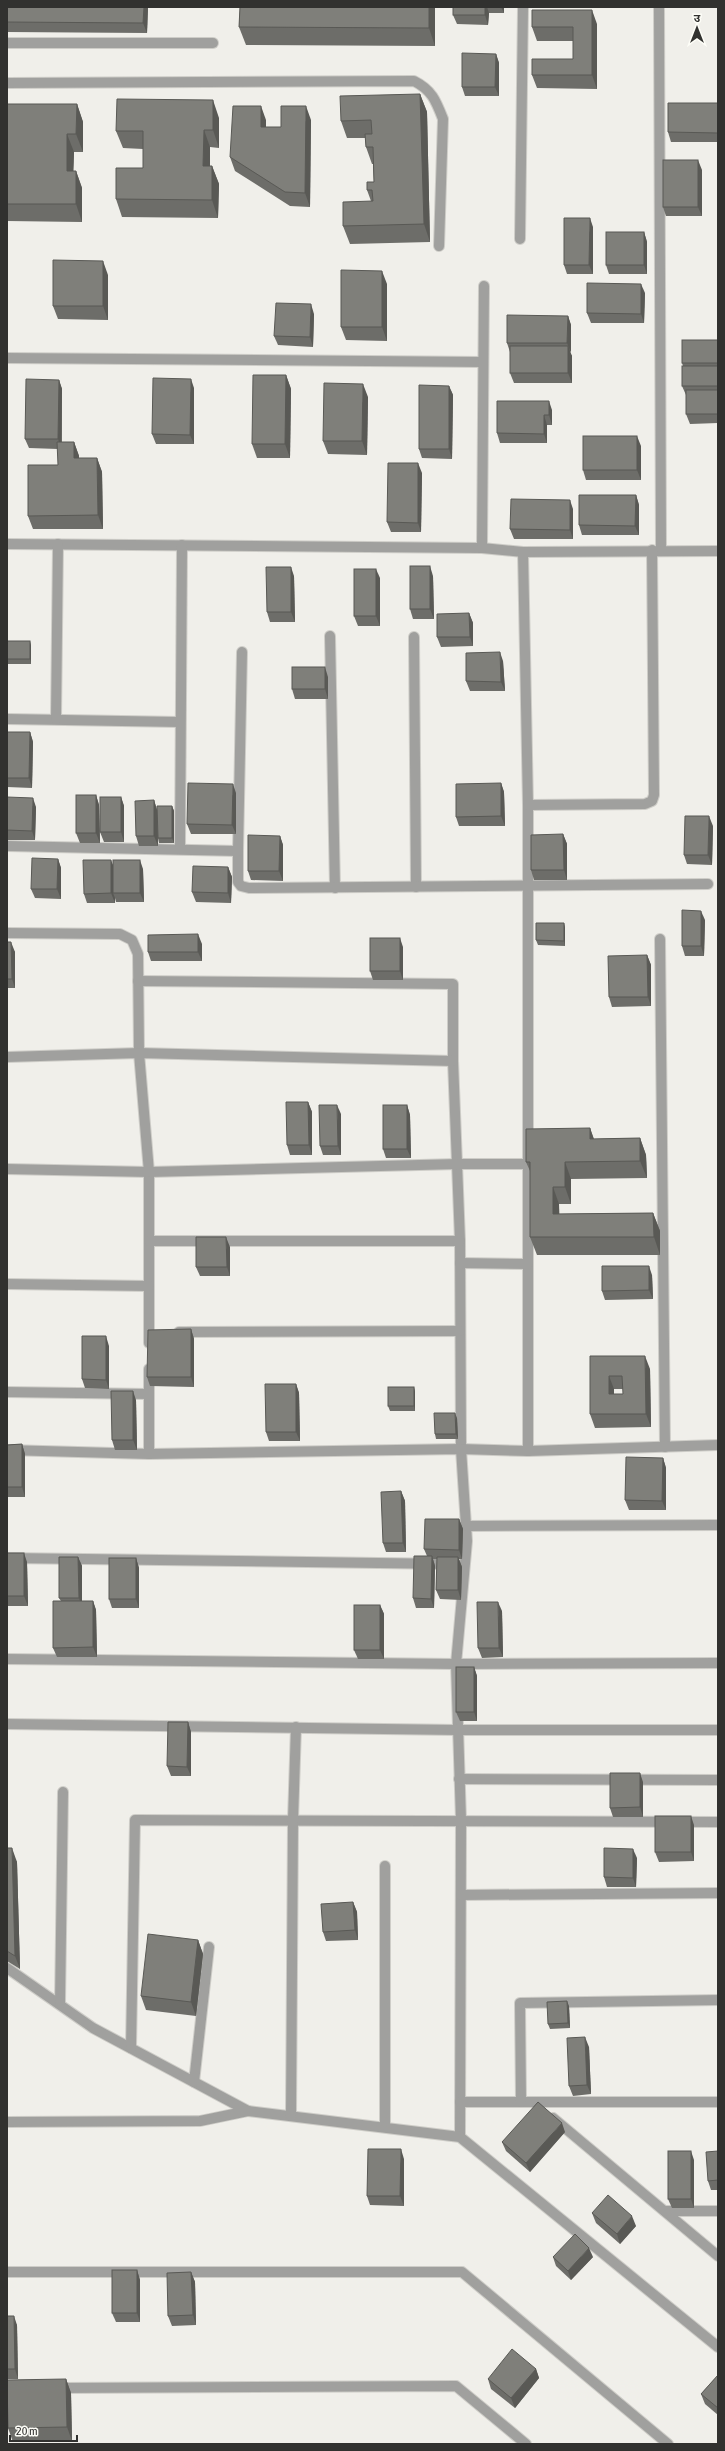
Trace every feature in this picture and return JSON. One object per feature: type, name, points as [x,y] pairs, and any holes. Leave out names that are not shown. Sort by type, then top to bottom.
[{"type":"street","points":[[520,239],[523,7]]},
{"type":"street","points":[[528,805],[645,804],[652,801],[654,795],[659,7]]},
{"type":"street","points":[[7,43],[212,43]]},
{"type":"street","points":[[7,83],[414,81],[427,88],[436,99],[442,119],[439,246]]},
{"type":"street","points":[[482,548],[482,362],[484,286]]},
{"type":"street","points":[[7,358],[482,362]]},
{"type":"street","points":[[7,544],[482,548],[523,552],[656,550],[718,551]]},
{"type":"street","points":[[56,719],[58,544]]},
{"type":"street","points":[[180,849],[179,722],[182,545]]},
{"type":"street","points":[[523,552],[528,805],[526,885],[528,1451]]},
{"type":"street","points":[[330,636],[335,888]]},
{"type":"street","points":[[414,638],[416,887]]},
{"type":"street","points":[[242,652],[238,851],[238,882],[241,886],[249,888],[335,888],[708,884]]},
{"type":"street","points":[[7,719],[179,722]]},
{"type":"street","points":[[7,846],[238,851]]},
{"type":"street","points":[[7,933],[120,934],[132,940],[138,954],[140,1053],[149,1172],[149,1286],[157,1332],[149,1394],[149,1454]]},
{"type":"street","points":[[660,938],[665,1447]]},
{"type":"street","points":[[138,981],[453,984],[453,1061],[460,1241],[461,1449],[467,1526],[466,1564],[456,1664],[461,1820],[460,2136]]},
{"type":"street","points":[[7,1057],[140,1053],[453,1061]]},
{"type":"street","points":[[7,1169],[149,1172],[458,1164],[528,1164]]},
{"type":"street","points":[[149,1242],[460,1241]]},
{"type":"street","points":[[460,1263],[528,1264]]},
{"type":"street","points":[[7,1284],[149,1286]]},
{"type":"street","points":[[157,1332],[460,1331]]},
{"type":"street","points":[[7,1392],[149,1394]]},
{"type":"street","points":[[7,1450],[149,1454],[461,1449],[528,1451],[718,1446]]},
{"type":"street","points":[[467,1526],[718,1525]]},
{"type":"street","points":[[7,1558],[466,1564]]},
{"type":"street","points":[[7,1659],[456,1664],[718,1663]]},
{"type":"street","points":[[7,1724],[458,1730],[718,1730]]},
{"type":"street","points":[[291,2116],[293,1820],[296,1727]]},
{"type":"street","points":[[459,1779],[718,1780]]},
{"type":"street","points":[[60,2004],[63,1792]]},
{"type":"street","points":[[131,2048],[135,1820],[718,1822]]},
{"type":"street","points":[[385,1866],[385,2127]]},
{"type":"street","points":[[461,1895],[718,1893]]},
{"type":"street","points":[[194,2082],[209,1947]]},
{"type":"street","points":[[7,1968],[94,2028],[248,2111]]},
{"type":"street","points":[[521,2102],[520,2003],[718,2000]]},
{"type":"street","points":[[460,2102],[718,2102]]},
{"type":"street","points":[[535,2102],[718,2256]]},
{"type":"street","points":[[7,2122],[200,2121],[248,2111],[460,2136],[718,2347]]},
{"type":"street","points":[[665,2211],[718,2211]]},
{"type":"street","points":[[7,2272],[462,2272],[668,2444]]},
{"type":"street","points":[[46,2388],[456,2386],[526,2444]]},
{"type":"building","points":[[7,7],[144,7],[143,23],[7,22]]},
{"type":"building","points":[[240,7],[429,7],[429,28],[239,27]]},
{"type":"building","points":[[453,7],[485,7],[485,15],[453,15]]},
{"type":"building","points":[[532,10],[592,10],[592,75],[532,75],[532,59],[573,59],[573,27],[532,27]]},
{"type":"building","points":[[462,53],[496,54],[495,87],[462,87]]},
{"type":"building","points":[[420,94],[424,224],[343,226],[343,202],[373,201],[372,190],[367,190],[367,182],[374,182],[373,147],[366,147],[365,134],[372,134],[371,120],[341,121],[340,96]]},
{"type":"building","points":[[117,99],[213,100],[213,130],[204,130],[203,166],[212,166],[212,200],[116,199],[116,168],[143,168],[143,131],[116,131]]},
{"type":"building","points":[[668,103],[718,103],[718,133],[668,132]]},
{"type":"building","points":[[7,104],[77,104],[76,134],[67,134],[67,171],[76,171],[76,204],[7,204]]},
{"type":"building","points":[[233,106],[261,106],[261,127],[281,127],[281,106],[306,106],[305,193],[285,192],[230,157]]},
{"type":"building","points":[[663,160],[698,160],[698,207],[663,207]]},
{"type":"building","points":[[564,218],[590,218],[589,265],[564,265]]},
{"type":"building","points":[[606,232],[644,232],[644,265],[606,265]]},
{"type":"building","points":[[53,260],[103,261],[103,306],[53,306]]},
{"type":"building","points":[[341,270],[382,271],[382,327],[341,327]]},
{"type":"building","points":[[587,283],[641,284],[641,314],[587,313]]},
{"type":"building","points":[[276,303],[311,304],[310,337],[274,336]]},
{"type":"building","points":[[507,315],[568,316],[567,343],[507,343]]},
{"type":"building","points":[[682,340],[718,340],[718,363],[682,363]]},
{"type":"building","points":[[510,346],[568,346],[568,373],[510,373]]},
{"type":"building","points":[[682,366],[718,366],[718,386],[682,386]]},
{"type":"building","points":[[253,375],[286,375],[285,444],[252,444]]},
{"type":"building","points":[[153,378],[191,379],[190,435],[152,434]]},
{"type":"building","points":[[26,379],[59,380],[58,439],[25,439]]},
{"type":"building","points":[[324,383],[363,384],[362,441],[323,441]]},
{"type":"building","points":[[419,385],[449,386],[449,449],[419,449]]},
{"type":"building","points":[[686,390],[718,390],[718,414],[686,414]]},
{"type":"building","points":[[497,401],[549,401],[549,415],[544,415],[544,434],[497,433]]},
{"type":"building","points":[[583,436],[637,436],[637,470],[583,470]]},
{"type":"building","points":[[57,442],[74,442],[74,458],[97,458],[98,515],[28,516],[28,465],[58,465]]},
{"type":"building","points":[[388,463],[418,463],[418,523],[387,522]]},
{"type":"building","points":[[579,495],[636,495],[635,526],[579,525]]},
{"type":"building","points":[[511,499],[570,500],[570,530],[510,529]]},
{"type":"building","points":[[410,566],[430,566],[430,609],[410,609]]},
{"type":"building","points":[[266,567],[291,567],[291,612],[267,612]]},
{"type":"building","points":[[354,569],[376,569],[376,616],[354,616]]},
{"type":"building","points":[[469,613],[470,637],[437,637],[437,614]]},
{"type":"building","points":[[7,641],[30,641],[30,659],[7,659]]},
{"type":"building","points":[[500,652],[501,682],[466,681],[466,653]]},
{"type":"building","points":[[292,667],[325,667],[325,689],[292,689]]},
{"type":"building","points":[[7,732],[30,732],[29,778],[7,778]]},
{"type":"building","points":[[188,783],[233,784],[232,825],[187,824]]},
{"type":"building","points":[[501,783],[501,816],[456,817],[456,784]]},
{"type":"building","points":[[76,795],[96,795],[96,833],[76,833]]},
{"type":"building","points":[[7,797],[33,798],[32,831],[7,830]]},
{"type":"building","points":[[100,797],[121,797],[121,832],[100,832]]},
{"type":"building","points":[[154,800],[154,836],[136,836],[135,801]]},
{"type":"building","points":[[157,806],[172,806],[172,838],[158,838]]},
{"type":"building","points":[[685,816],[709,816],[708,855],[684,855]]},
{"type":"building","points":[[563,834],[564,870],[531,870],[531,835]]},
{"type":"building","points":[[248,835],[280,836],[279,871],[248,871]]},
{"type":"building","points":[[32,858],[58,859],[57,889],[31,889]]},
{"type":"building","points":[[83,860],[111,860],[111,893],[84,894]]},
{"type":"building","points":[[113,860],[140,860],[140,893],[113,893]]},
{"type":"building","points":[[193,866],[228,867],[228,893],[192,892]]},
{"type":"building","points":[[682,910],[701,911],[701,946],[682,946]]},
{"type":"building","points":[[536,923],[564,923],[564,941],[536,940]]},
{"type":"building","points":[[198,934],[198,952],[148,952],[148,935]]},
{"type":"building","points":[[370,938],[400,938],[400,971],[370,971]]},
{"type":"building","points":[[7,942],[11,942],[12,979],[7,979]]},
{"type":"building","points":[[647,955],[648,997],[609,997],[608,956]]},
{"type":"building","points":[[286,1102],[308,1102],[309,1145],[287,1145]]},
{"type":"building","points":[[319,1105],[337,1105],[338,1146],[320,1146]]},
{"type":"building","points":[[383,1105],[407,1105],[407,1149],[383,1149]]},
{"type":"building","points":[[590,1128],[590,1139],[640,1138],[640,1161],[565,1162],[565,1187],[553,1187],[553,1214],[653,1213],[654,1237],[530,1237],[530,1162],[526,1162],[526,1129]]},
{"type":"building","points":[[196,1237],[226,1237],[227,1267],[196,1267]]},
{"type":"building","points":[[602,1266],[649,1266],[649,1290],[602,1291]]},
{"type":"building","points":[[191,1329],[191,1377],[147,1377],[148,1330]]},
{"type":"building","points":[[82,1336],[106,1336],[106,1380],[82,1379]]},
{"type":"building","points":[[590,1356],[645,1356],[646,1414],[590,1414]],"holes":[[[609,1376],[622,1376],[623,1394],[609,1394]]]},
{"type":"building","points":[[265,1384],[296,1384],[296,1432],[266,1432]]},
{"type":"building","points":[[388,1387],[414,1387],[414,1406],[388,1406]]},
{"type":"building","points":[[111,1391],[133,1391],[133,1440],[112,1440]]},
{"type":"building","points":[[434,1413],[455,1413],[456,1434],[435,1434]]},
{"type":"building","points":[[22,1444],[22,1487],[7,1487],[7,1445]]},
{"type":"building","points":[[626,1457],[663,1458],[662,1501],[625,1500]]},
{"type":"building","points":[[401,1491],[403,1543],[383,1543],[381,1492]]},
{"type":"building","points":[[425,1519],[459,1519],[459,1550],[424,1549]]},
{"type":"building","points":[[7,1553],[24,1553],[24,1596],[7,1596]]},
{"type":"building","points":[[414,1556],[432,1556],[431,1599],[413,1598]]},
{"type":"building","points":[[59,1557],[78,1557],[79,1598],[59,1598]]},
{"type":"building","points":[[437,1557],[458,1557],[458,1590],[436,1590]]},
{"type":"building","points":[[109,1558],[136,1558],[136,1599],[109,1599]]},
{"type":"building","points":[[53,1601],[93,1601],[93,1647],[53,1648]]},
{"type":"building","points":[[477,1602],[498,1602],[499,1648],[478,1648]]},
{"type":"building","points":[[354,1605],[380,1605],[380,1650],[354,1650]]},
{"type":"building","points":[[456,1667],[474,1667],[474,1712],[456,1712]]},
{"type":"building","points":[[168,1722],[188,1722],[187,1767],[167,1766]]},
{"type":"building","points":[[610,1773],[640,1773],[640,1807],[610,1808]]},
{"type":"building","points":[[655,1816],[691,1816],[691,1852],[655,1852]]},
{"type":"building","points":[[7,1848],[12,1848],[15,1956],[7,1951]]},
{"type":"building","points":[[604,1848],[633,1849],[633,1878],[604,1877]]},
{"type":"building","points":[[353,1902],[355,1930],[323,1932],[321,1904]]},
{"type":"building","points":[[148,1934],[198,1940],[191,2002],[141,1996]]},
{"type":"building","points":[[567,2001],[568,2023],[548,2024],[547,2002]]},
{"type":"building","points":[[585,2037],[587,2085],[569,2086],[567,2038]]},
{"type":"building","points":[[538,2102],[562,2123],[526,2163],[502,2142]]},
{"type":"building","points":[[368,2149],[401,2149],[400,2196],[367,2196]]},
{"type":"building","points":[[668,2151],[691,2151],[691,2199],[668,2199]]},
{"type":"building","points":[[718,2151],[718,2180],[708,2181],[706,2152]]},
{"type":"building","points":[[608,2195],[632,2216],[617,2234],[592,2213]]},
{"type":"building","points":[[575,2234],[589,2248],[568,2271],[553,2257]]},
{"type":"building","points":[[112,2270],[137,2270],[137,2313],[112,2313]]},
{"type":"building","points":[[191,2272],[193,2315],[168,2316],[167,2273]]},
{"type":"building","points":[[7,2316],[14,2316],[15,2369],[7,2369]]},
{"type":"building","points":[[512,2349],[536,2369],[511,2398],[488,2379]]},
{"type":"building","points":[[718,2375],[718,2408],[701,2394]]},
{"type":"building","points":[[66,2379],[67,2427],[8,2428],[7,2380]]}]
